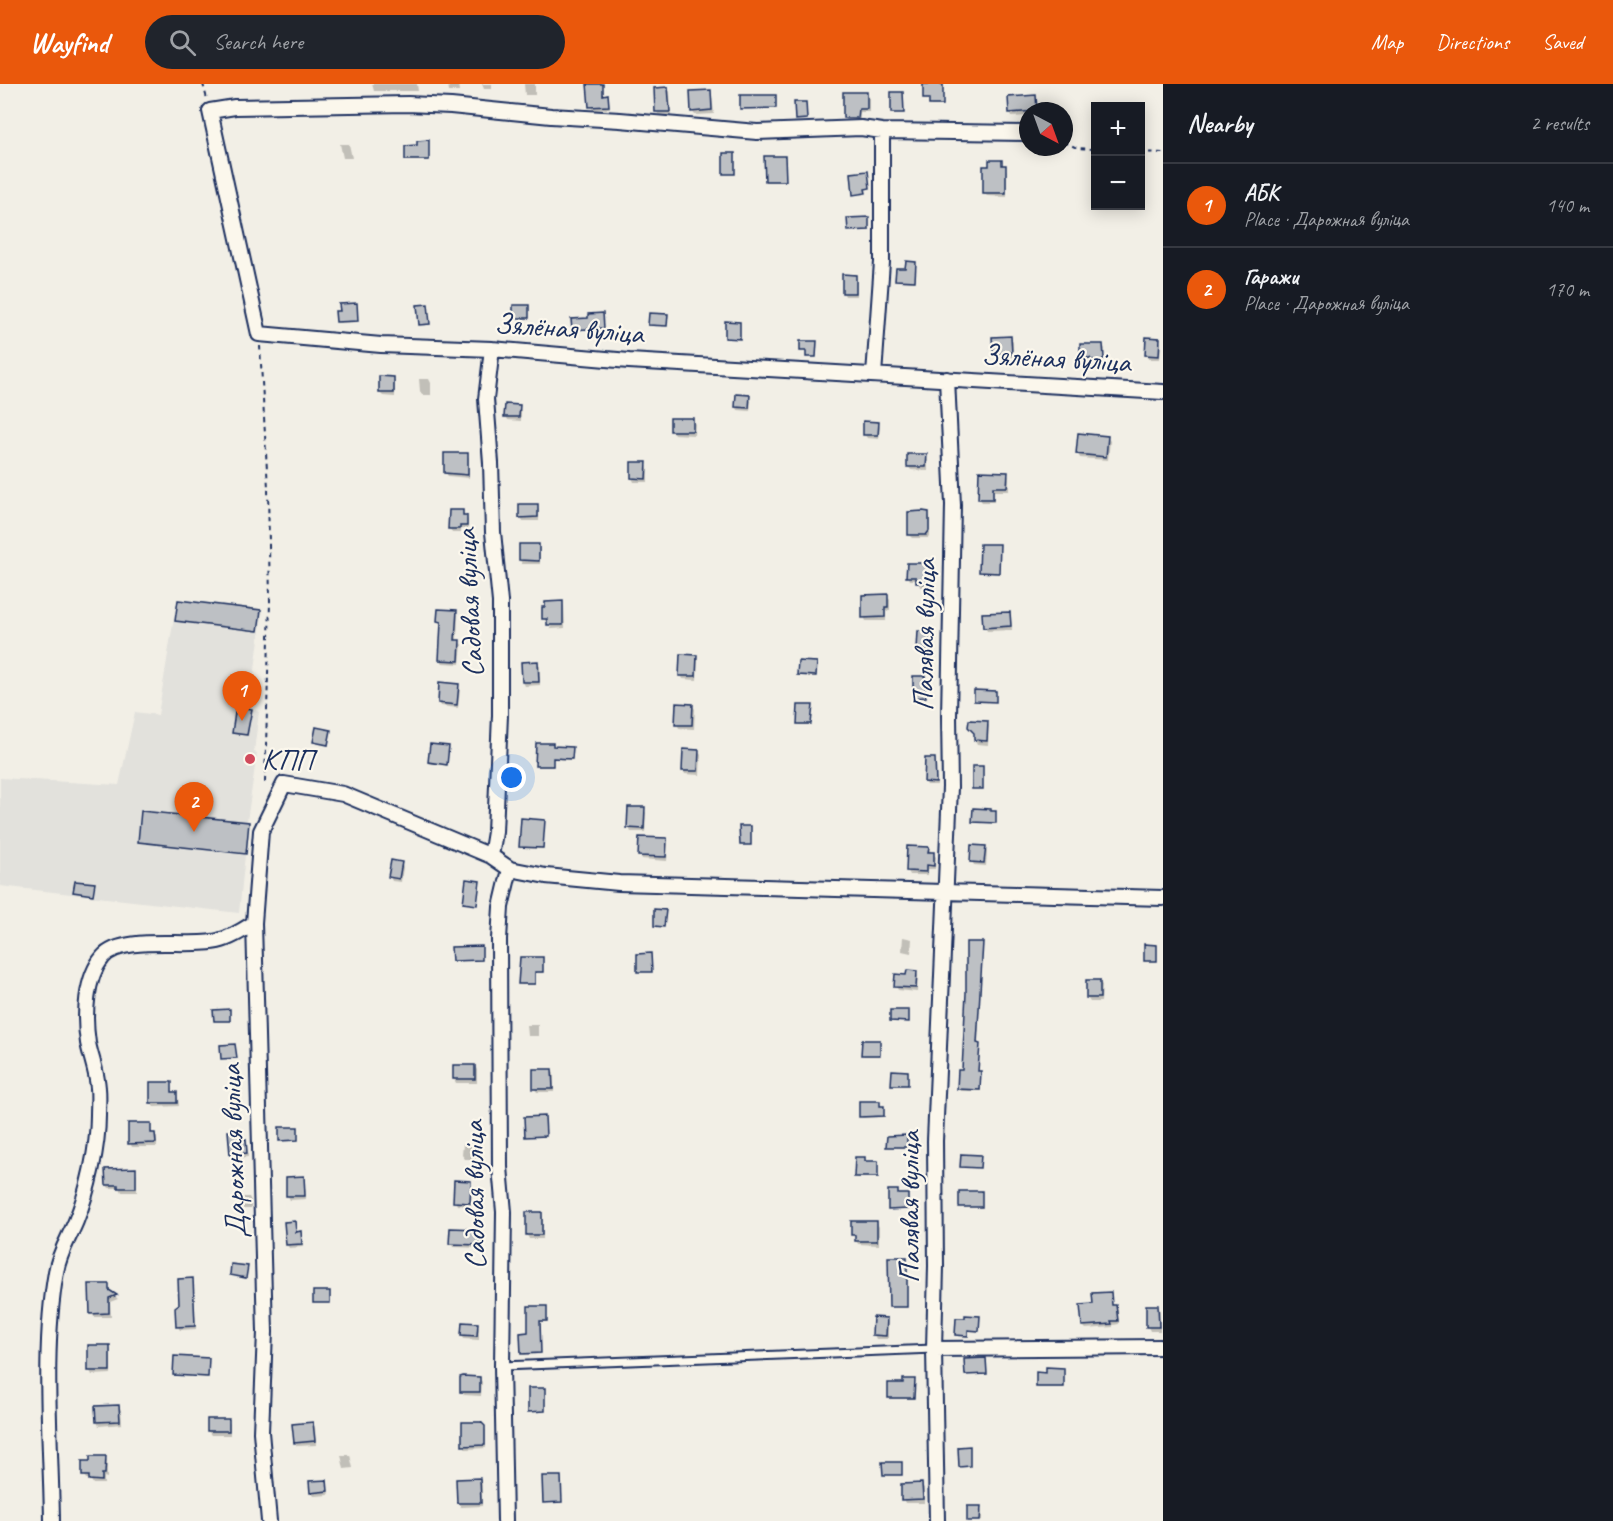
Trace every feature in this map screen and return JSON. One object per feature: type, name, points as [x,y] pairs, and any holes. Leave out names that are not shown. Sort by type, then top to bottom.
[{"type":"street","points":[[260,334],[210,111],[235,107],[408,104],[757,132],[861,128],[882,131],[1019,133]]},
{"type":"street","points":[[874,375],[882,262],[882,131]]},
{"type":"street","name":"Зялёная вуліца","points":[[260,334],[381,345],[492,349],[629,361],[1163,392]]},
{"type":"street","name":"Садовая вуліца","points":[[491,856],[495,832],[500,715],[500,602],[493,532],[486,399],[492,349]]},
{"type":"street","name":"Палявая вуліца","points":[[937,1521],[934,1349],[935,1141],[942,927],[947,892],[950,787],[953,505],[946,379]]},
{"type":"street","points":[[284,784],[343,794],[491,856],[510,869],[546,876],[619,883],[1163,898]]},
{"type":"street","name":"Дарожная вуліца","points":[[269,1521],[261,1432],[266,1332],[254,922],[261,831],[284,784]]},
{"type":"street","name":"Садовая вуліца","points":[[505,1521],[502,1366],[504,1212],[500,1167],[499,939],[501,907],[510,869]]},
{"type":"street","points":[[52,1521],[49,1368],[56,1270],[85,1196],[98,1119],[99,1090],[88,1043],[87,998],[93,972],[105,955],[116,947],[129,944],[195,944],[218,941],[238,933],[254,922]]},
{"type":"street","points":[[934,1349],[1163,1347]]},
{"type":"lane","points":[[502,1366],[934,1349]]},
{"type":"path","points":[[1073,146],[1091,149]]},
{"type":"path","points":[[1145,152],[1163,153]]},
{"type":"path","points":[[260,334],[268,488],[270,602],[264,782],[284,784]]},
{"type":"shaded area","points":[[177,599],[263,609],[250,707],[259,712],[254,752],[257,753],[247,821],[250,822],[239,913],[0,886],[0,778],[119,785],[135,712],[158,715]]},
{"type":"building","points":[[587,84],[603,84],[603,95],[608,94],[609,106],[589,107]]},
{"type":"building","points":[[923,84],[943,84],[943,105],[929,105],[929,99],[923,99]]},
{"type":"building","points":[[668,87],[670,112],[655,112],[654,88]]},
{"type":"building","points":[[711,90],[712,110],[691,112],[690,91]]},
{"type":"building","points":[[843,92],[867,92],[867,109],[859,109],[858,118],[843,118]]},
{"type":"building","points":[[891,92],[903,92],[904,113],[891,113]]},
{"type":"building","points":[[740,95],[776,95],[776,108],[740,109]]},
{"type":"building","points":[[1036,95],[1036,102],[1019,102],[1019,112],[1009,113],[1008,97]]},
{"type":"building","points":[[794,102],[806,102],[807,119],[795,120]]},
{"type":"building","points":[[429,140],[429,160],[405,160],[405,146],[417,145],[417,141]]},
{"type":"building","points":[[723,153],[735,153],[735,174],[723,174]]},
{"type":"building","points":[[764,156],[785,156],[786,181],[765,181]]},
{"type":"building","points":[[989,160],[1002,160],[1002,165],[1006,165],[1006,193],[983,193],[983,166],[989,166]]},
{"type":"building","points":[[868,171],[870,188],[865,189],[866,193],[853,195],[851,173]]},
{"type":"building","points":[[869,217],[869,230],[848,231],[847,218]]},
{"type":"building","points":[[906,261],[916,262],[915,281],[895,280],[896,268],[905,268]]},
{"type":"building","points":[[842,274],[856,275],[856,293],[842,293]]},
{"type":"building","points":[[357,303],[358,321],[336,322],[335,311],[340,311],[339,304]]},
{"type":"building","points":[[428,304],[430,324],[419,325],[417,305]]},
{"type":"building","points":[[513,305],[529,305],[529,318],[513,318]]},
{"type":"building","points":[[603,313],[604,328],[572,330],[571,319],[588,318],[588,314]]},
{"type":"building","points":[[649,313],[668,314],[667,326],[648,325]]},
{"type":"building","points":[[725,321],[740,322],[740,339],[725,338]]},
{"type":"building","points":[[1011,336],[1012,354],[993,354],[992,337]]},
{"type":"building","points":[[1146,337],[1160,338],[1159,356],[1145,355]]},
{"type":"building","points":[[800,341],[817,341],[816,357],[806,357],[806,351],[800,351]]},
{"type":"building","points":[[1080,344],[1103,344],[1104,358],[1090,360],[1090,358],[1080,358]]},
{"type":"building","points":[[379,376],[394,377],[394,393],[379,393]]},
{"type":"building","points":[[736,394],[750,395],[749,408],[735,407]]},
{"type":"building","points":[[505,404],[520,405],[519,417],[504,417]]},
{"type":"building","points":[[670,418],[693,418],[693,431],[670,431]]},
{"type":"building","points":[[863,421],[879,422],[878,435],[863,435]]},
{"type":"building","points":[[1078,433],[1108,436],[1106,457],[1076,454]]},
{"type":"building","points":[[444,453],[468,453],[468,475],[444,473]]},
{"type":"building","points":[[907,454],[927,454],[926,467],[907,467]]},
{"type":"building","points":[[631,462],[647,462],[646,479],[631,478]]},
{"type":"building","points":[[979,471],[1008,472],[1007,487],[993,487],[993,499],[978,499]]},
{"type":"building","points":[[519,504],[538,504],[538,517],[519,518]]},
{"type":"building","points":[[449,510],[463,510],[463,515],[467,515],[467,526],[460,526],[460,529],[448,529]]},
{"type":"building","points":[[908,512],[929,512],[929,531],[926,535],[908,535]]},
{"type":"building","points":[[519,544],[539,544],[539,561],[519,560]]},
{"type":"building","points":[[980,544],[1000,544],[999,573],[979,572]]},
{"type":"building","points":[[907,563],[932,563],[932,583],[916,583],[916,577],[906,577]]},
{"type":"building","points":[[888,594],[885,617],[862,618],[862,595]]},
{"type":"building","points":[[178,600],[261,610],[258,631],[175,621]]},
{"type":"building","points":[[563,601],[563,625],[547,625],[547,619],[542,619],[542,607],[545,607],[545,602]]},
{"type":"building","points":[[438,609],[457,610],[455,640],[460,640],[459,661],[439,660],[441,622],[437,621]]},
{"type":"building","points":[[1010,612],[1011,626],[983,628],[982,613]]},
{"type":"building","points":[[918,631],[931,632],[930,650],[917,649]]},
{"type":"building","points":[[680,654],[697,655],[696,676],[679,676]]},
{"type":"building","points":[[538,661],[539,682],[522,682],[521,662]]},
{"type":"building","points":[[798,661],[817,662],[816,676],[797,675]]},
{"type":"building","points":[[913,676],[925,676],[926,697],[913,698]]},
{"type":"building","points":[[439,682],[459,684],[457,705],[438,703]]},
{"type":"building","points":[[974,690],[996,691],[996,702],[974,701]]},
{"type":"building","points":[[676,703],[693,704],[692,725],[675,725]]},
{"type":"building","points":[[798,705],[813,705],[811,724],[797,724]]},
{"type":"building","points":[[236,706],[252,709],[247,735],[232,733]]},
{"type":"building","points":[[969,720],[988,721],[987,741],[974,740],[974,733],[968,727]]},
{"type":"building","points":[[316,727],[331,730],[328,745],[313,742]]},
{"type":"building","points":[[536,743],[553,743],[553,746],[573,747],[572,759],[553,758],[553,766],[535,766]]},
{"type":"building","points":[[430,744],[449,746],[447,765],[428,762]]},
{"type":"building","points":[[683,749],[699,750],[698,771],[682,771]]},
{"type":"building","points":[[925,758],[935,758],[936,783],[924,782]]},
{"type":"building","points":[[972,766],[983,766],[983,789],[972,789]]},
{"type":"building","points":[[628,807],[645,807],[644,829],[627,828]]},
{"type":"building","points":[[973,808],[996,811],[996,823],[972,822]]},
{"type":"building","points":[[141,811],[249,822],[246,854],[138,842]]},
{"type":"building","points":[[521,818],[545,820],[543,848],[519,847]]},
{"type":"building","points":[[739,826],[751,826],[751,845],[740,845]]},
{"type":"building","points":[[639,837],[667,838],[666,857],[638,856]]},
{"type":"building","points":[[971,845],[986,846],[984,863],[970,862]]},
{"type":"building","points":[[907,846],[929,847],[928,852],[934,852],[934,866],[927,865],[927,872],[906,871]]},
{"type":"building","points":[[391,860],[402,862],[399,879],[388,877]]},
{"type":"building","points":[[466,879],[480,881],[477,905],[463,903]]},
{"type":"building","points":[[75,881],[95,883],[93,895],[73,892]]},
{"type":"building","points":[[654,909],[666,910],[664,927],[654,926]]},
{"type":"building","points":[[966,942],[983,942],[977,1043],[980,1044],[978,1071],[981,1071],[980,1090],[957,1089],[958,1070],[962,1070]]},
{"type":"building","points":[[1144,944],[1157,945],[1157,961],[1144,961]]},
{"type":"building","points":[[482,946],[482,960],[452,961],[451,947]]},
{"type":"building","points":[[651,953],[652,972],[637,972],[637,954]]},
{"type":"building","points":[[520,957],[543,957],[543,972],[535,972],[535,984],[518,984]]},
{"type":"building","points":[[907,970],[917,971],[916,988],[894,987],[895,974],[906,975]]},
{"type":"building","points":[[1086,980],[1100,980],[1100,998],[1086,998]]},
{"type":"building","points":[[230,1009],[230,1021],[214,1021],[213,1010]]},
{"type":"building","points":[[890,1010],[909,1010],[909,1022],[890,1021]]},
{"type":"building","points":[[862,1040],[880,1040],[880,1055],[861,1055]]},
{"type":"building","points":[[235,1044],[237,1058],[221,1059],[220,1045]]},
{"type":"building","points":[[453,1065],[475,1065],[475,1079],[453,1079]]},
{"type":"building","points":[[533,1069],[552,1069],[553,1089],[533,1089]]},
{"type":"building","points":[[892,1070],[908,1071],[908,1085],[891,1085]]},
{"type":"building","points":[[150,1082],[172,1082],[172,1092],[177,1092],[177,1103],[150,1103]]},
{"type":"building","points":[[859,1101],[880,1101],[880,1106],[884,1106],[884,1116],[859,1117]]},
{"type":"building","points":[[545,1116],[546,1136],[525,1137],[524,1117]]},
{"type":"building","points":[[128,1123],[151,1123],[151,1133],[155,1133],[156,1143],[128,1144]]},
{"type":"building","points":[[279,1127],[298,1127],[298,1140],[279,1141]]},
{"type":"building","points":[[240,1130],[241,1140],[246,1139],[247,1153],[230,1155],[228,1131]]},
{"type":"building","points":[[907,1135],[907,1147],[886,1147],[887,1136]]},
{"type":"building","points":[[961,1154],[981,1155],[980,1168],[960,1167]]},
{"type":"building","points":[[855,1157],[865,1157],[865,1161],[878,1161],[878,1177],[854,1177]]},
{"type":"building","points":[[136,1168],[136,1188],[106,1185],[105,1169]]},
{"type":"building","points":[[304,1176],[305,1196],[286,1196],[286,1177]]},
{"type":"building","points":[[454,1180],[471,1181],[470,1203],[453,1202]]},
{"type":"building","points":[[888,1190],[898,1190],[898,1194],[908,1194],[908,1209],[888,1210]]},
{"type":"building","points":[[959,1191],[982,1191],[982,1207],[959,1207]]},
{"type":"building","points":[[526,1212],[542,1212],[542,1235],[526,1235]]},
{"type":"building","points":[[295,1221],[296,1232],[301,1231],[302,1244],[286,1245],[284,1222]]},
{"type":"building","points":[[851,1221],[877,1221],[877,1241],[855,1241],[855,1235],[851,1235]]},
{"type":"building","points":[[450,1228],[479,1229],[479,1245],[449,1244]]},
{"type":"building","points":[[888,1257],[907,1257],[907,1307],[889,1307]]},
{"type":"building","points":[[231,1264],[248,1266],[246,1278],[230,1275]]},
{"type":"building","points":[[193,1278],[195,1326],[176,1327],[175,1307],[179,1304],[178,1279]]},
{"type":"building","points":[[89,1284],[109,1284],[109,1290],[117,1295],[109,1298],[109,1313],[90,1314]]},
{"type":"building","points":[[313,1291],[330,1291],[330,1303],[313,1303]]},
{"type":"building","points":[[1111,1292],[1112,1305],[1116,1305],[1118,1321],[1111,1321],[1112,1324],[1082,1326],[1080,1305],[1093,1304],[1092,1293]]},
{"type":"building","points":[[1146,1305],[1158,1305],[1159,1327],[1146,1327]]},
{"type":"building","points":[[528,1306],[547,1306],[547,1321],[540,1321],[541,1353],[521,1354],[520,1333],[528,1332]]},
{"type":"building","points":[[965,1315],[980,1316],[979,1331],[968,1330],[968,1336],[955,1335],[956,1318],[965,1318]]},
{"type":"building","points":[[873,1317],[887,1318],[886,1336],[872,1335]]},
{"type":"building","points":[[462,1322],[478,1323],[477,1336],[461,1335]]},
{"type":"building","points":[[88,1345],[110,1345],[110,1371],[88,1371]]},
{"type":"building","points":[[174,1356],[209,1358],[208,1377],[173,1375]]},
{"type":"building","points":[[986,1358],[987,1374],[965,1375],[964,1359]]},
{"type":"building","points":[[1046,1367],[1064,1368],[1064,1387],[1036,1387],[1036,1372],[1046,1373]]},
{"type":"building","points":[[460,1377],[480,1377],[480,1392],[460,1392]]},
{"type":"building","points":[[903,1379],[915,1379],[914,1398],[888,1398],[888,1383],[903,1383]]},
{"type":"building","points":[[528,1388],[545,1388],[545,1411],[528,1412]]},
{"type":"building","points":[[119,1405],[120,1421],[96,1422],[95,1406]]},
{"type":"building","points":[[207,1419],[229,1419],[229,1431],[207,1431]]},
{"type":"building","points":[[313,1422],[315,1441],[294,1443],[292,1424]]},
{"type":"building","points":[[462,1422],[481,1422],[485,1426],[485,1445],[462,1446]]},
{"type":"building","points":[[970,1446],[970,1466],[959,1467],[958,1447]]},
{"type":"building","points":[[90,1456],[106,1456],[105,1474],[102,1474],[102,1481],[89,1480],[89,1476],[82,1476],[82,1461],[90,1461]]},
{"type":"building","points":[[882,1462],[902,1462],[902,1475],[883,1475]]},
{"type":"building","points":[[542,1476],[561,1476],[562,1502],[543,1503]]},
{"type":"building","points":[[480,1478],[481,1503],[457,1503],[456,1479]]},
{"type":"building","points":[[327,1480],[328,1491],[310,1493],[309,1481]]},
{"type":"building","points":[[922,1483],[923,1499],[901,1500],[901,1484]]},
{"type":"building","points":[[967,1506],[981,1506],[980,1521],[967,1521]]},
{"type":"place","name":"АБК","points":[[242,721]]},
{"type":"place","name":"КПП","points":[[250,759]]},
{"type":"place","name":"Гаражи","points":[[194,832]]}]
